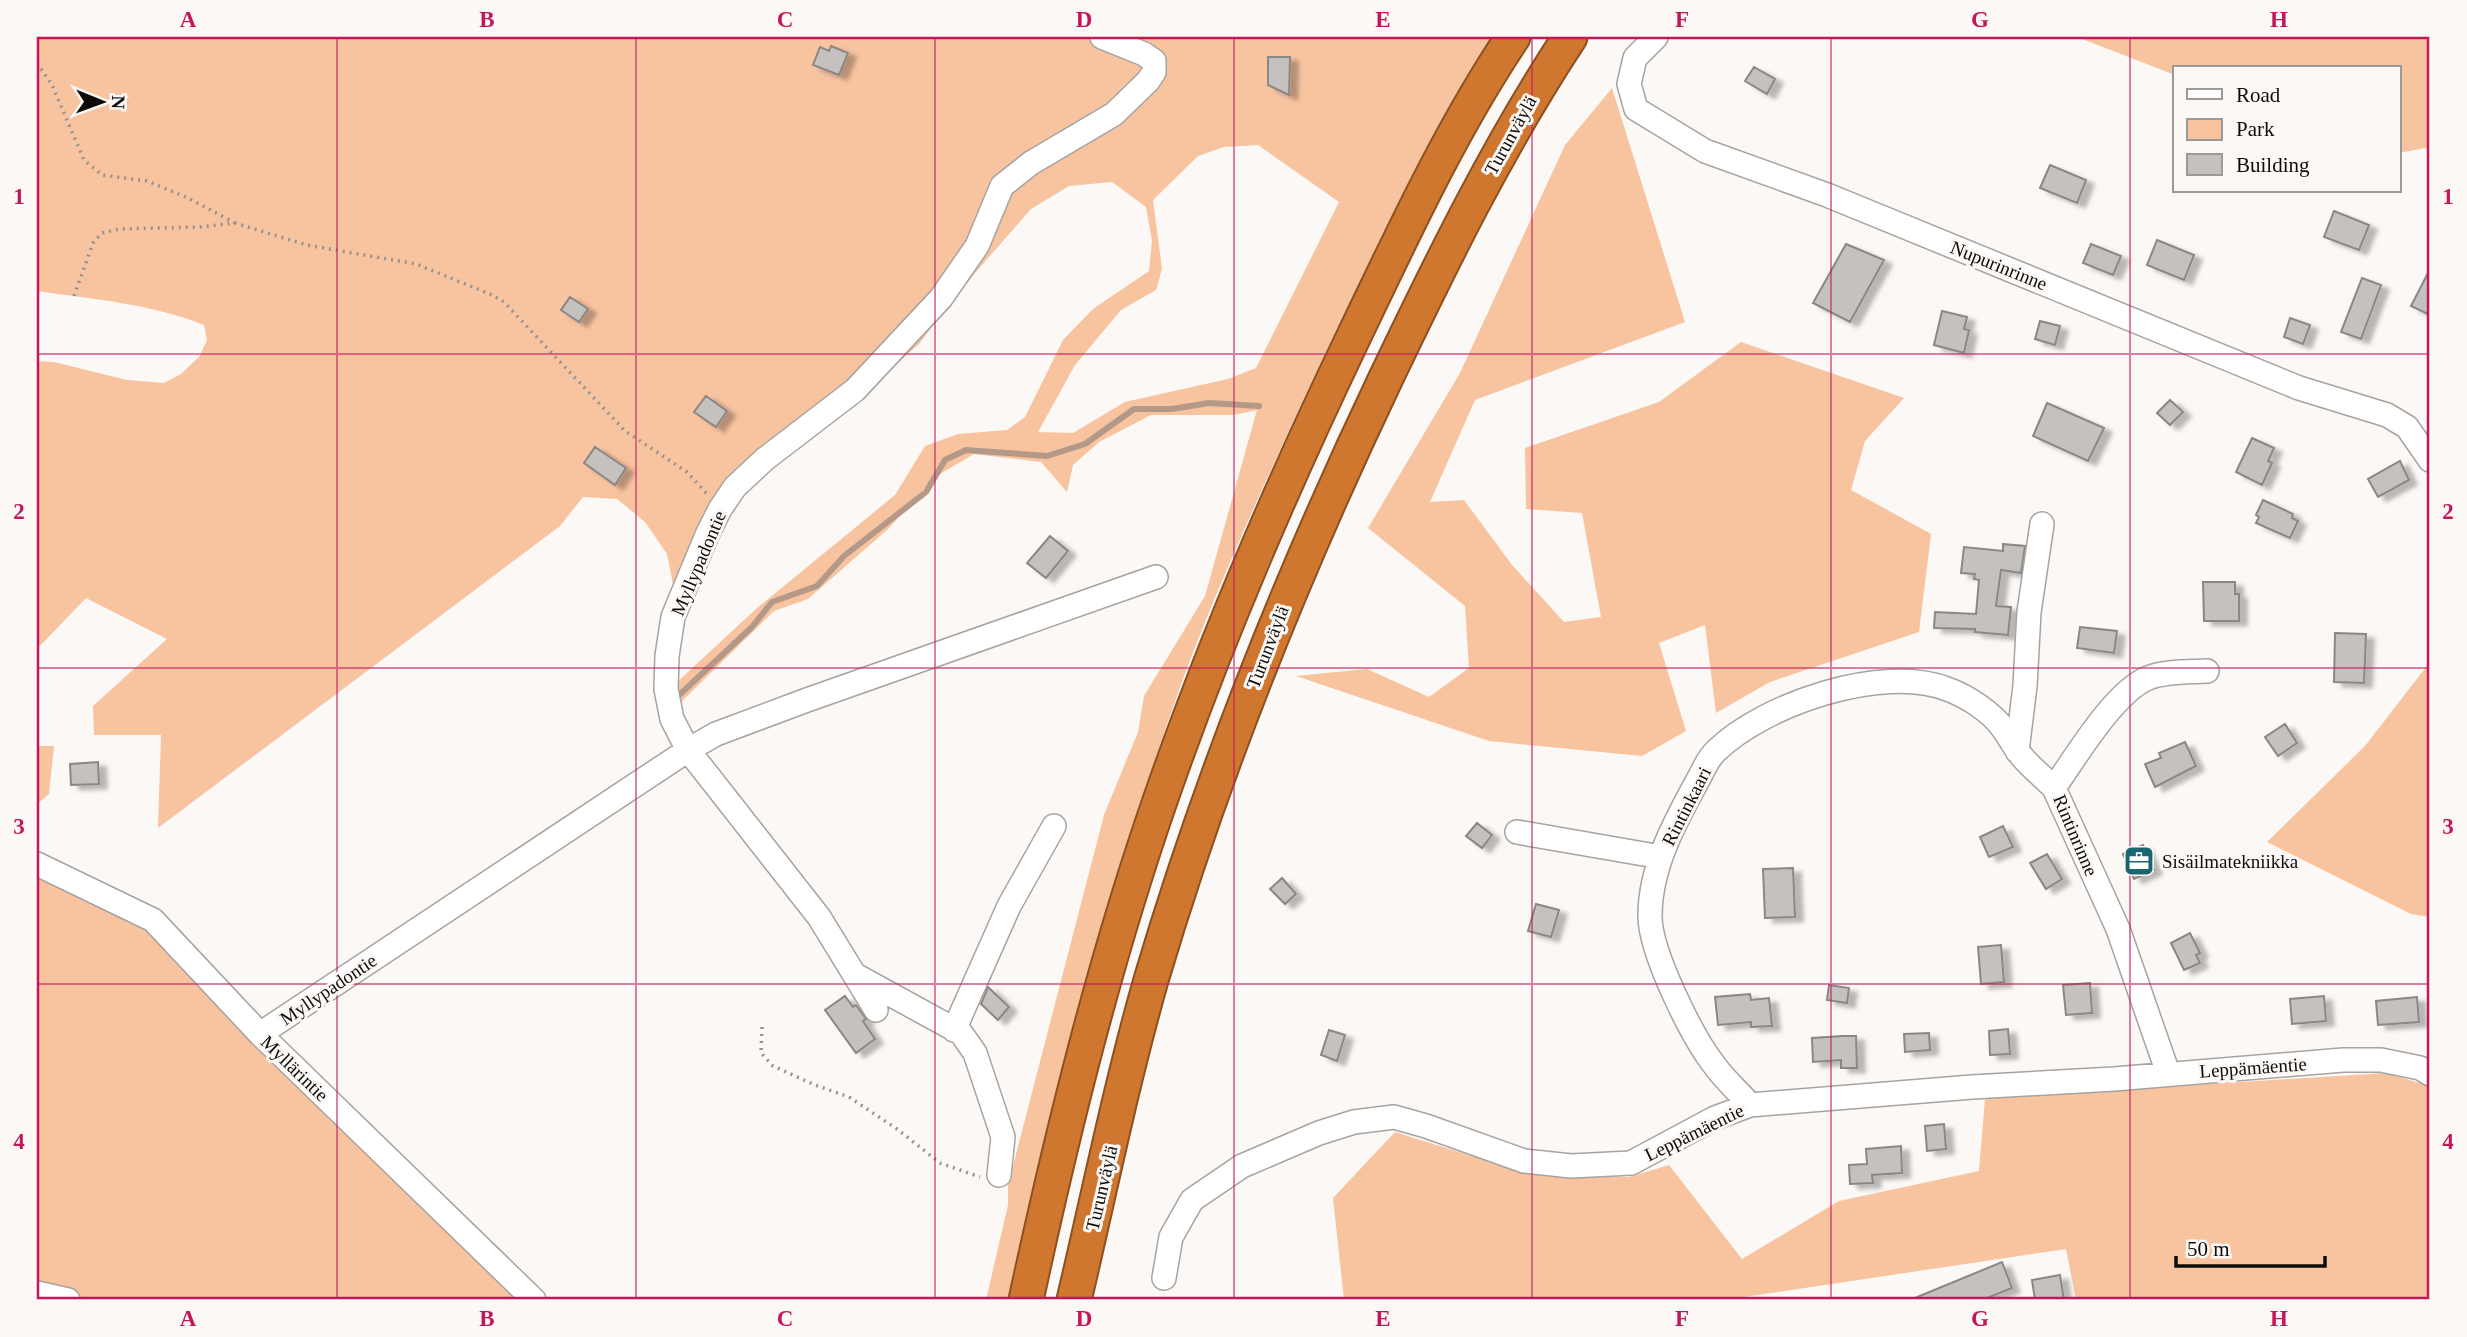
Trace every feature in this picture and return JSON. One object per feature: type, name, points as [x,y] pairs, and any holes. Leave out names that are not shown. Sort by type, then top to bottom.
[{"type":"highway","points":[[1026,1300],[1060,1146],[1103,984],[1163,793],[1243,580],[1324,399],[1404,231],[1489,72],[1513,37]]},
{"type":"highway","name":"Turunväylä","points":[[1074,1300],[1151,982],[1209,799],[1287,594],[1368,414],[1447,249],[1536,89],[1570,37]]},
{"type":"street","name":"Myllypadontie","points":[[260,1034],[688,750],[672,719],[667,689],[667,656],[673,617],[720,509],[735,487],[765,458],[855,390],[941,298],[977,246],[1002,186],[1031,163],[1114,114],[1148,81],[1154,72],[1154,61],[1144,54],[1102,37]]},
{"type":"street","name":"Nupurinrinne","points":[[1656,37],[1634,58],[1629,83],[1636,109],[1705,151],[1827,195],[2299,388],[2387,415],[2407,427],[2429,455]]},
{"type":"street","points":[[2017,751],[2025,686],[2029,612],[2042,524]]},
{"type":"street","points":[[876,1010],[819,917],[688,750],[716,734],[807,700],[1156,577]]},
{"type":"street","name":"Rintinrinne","points":[[2168,1073],[2118,929],[2054,788],[2124,694],[2148,678],[2207,671]]},
{"type":"street","name":"Rintinkaari","points":[[1750,1105],[1716,1067],[1696,1038],[1656,950],[1650,917],[1654,879],[1661,856],[1671,831],[1713,753],[1746,727],[1783,708],[1823,695],[1887,680],[1928,683],[1948,689],[1975,703],[1996,720],[2017,751],[2054,788]]},
{"type":"street","points":[[954,1030],[1009,905],[1054,826]]},
{"type":"street","points":[[1517,832],[1661,856]]},
{"type":"street","name":"Myllärintie","points":[[37,864],[152,920],[260,1034],[534,1300]]},
{"type":"street","points":[[854,974],[961,1033],[975,1053],[1003,1136],[999,1175]]},
{"type":"street","name":"Leppämäentie","points":[[1164,1278],[1171,1237],[1192,1200],[1242,1166],[1319,1133],[1353,1122],[1394,1118],[1426,1126],[1524,1161],[1570,1166],[1631,1163],[1715,1118],[1750,1105],[2343,1060],[2381,1059],[2420,1068],[2430,1074]]},
{"type":"street","points":[[37,1293],[68,1300]]},
{"type":"path","points":[[37,63],[52,85],[84,160],[102,175],[147,181],[188,198],[234,223],[307,245],[416,264],[490,294],[504,302],[625,431],[687,472],[720,509]]},
{"type":"path","points":[[74,296],[93,243],[102,233],[119,229],[199,228],[234,223]]},
{"type":"path","points":[[762,1027],[761,1053],[774,1066],[849,1097],[940,1163],[986,1179],[999,1175]]},
{"type":"green space","points":[[37,37],[1498,37],[1444,124],[1348,305],[1255,505],[1194,650],[1138,810],[1086,979],[1052,1116],[1012,1300],[986,1300],[1008,1205],[1008,1185],[1104,815],[1138,732],[1144,696],[1205,596],[1257,410],[1233,415],[1151,415],[1099,442],[1073,465],[1067,492],[1041,462],[974,454],[935,477],[888,529],[808,599],[774,611],[677,706],[673,686],[757,608],[895,495],[925,446],[958,434],[1007,430],[1025,417],[1063,340],[1093,309],[1149,271],[1152,241],[1146,207],[1112,182],[1069,186],[1031,209],[975,273],[918,345],[854,402],[746,485],[675,594],[667,554],[645,522],[617,499],[583,497],[560,526],[158,828],[161,735],[94,735],[93,706],[167,639],[86,598],[37,649],[37,361],[54,362],[127,380],[164,383],[181,374],[199,357],[207,340],[204,325],[143,307],[37,291]],"holes":[[[1258,145],[1339,202],[1256,368],[1228,379],[1125,402],[1073,433],[1038,432],[1075,365],[1121,310],[1156,290],[1162,269],[1153,200],[1198,156],[1224,147]]]},
{"type":"green space","points":[[2077,37],[2430,37],[2430,147],[2400,153],[2400,66],[2173,66],[2173,74]]},
{"type":"green space","points":[[1612,88],[1685,322],[1475,400],[1430,502],[1464,500],[1512,565],[1564,622],[1601,617],[1582,513],[1526,509],[1525,448],[1659,402],[1741,342],[1904,398],[1865,441],[1851,490],[1931,534],[1919,632],[1770,682],[1716,713],[1705,625],[1659,643],[1686,731],[1642,756],[1489,741],[1296,676],[1367,669],[1429,697],[1469,668],[1465,606],[1368,528],[1460,373],[1565,145]]},
{"type":"green space","points":[[2430,662],[2430,917],[2411,914],[2267,842],[2365,746]]},
{"type":"green space","points":[[37,746],[54,746],[49,794],[37,804]]},
{"type":"green space","points":[[37,874],[148,930],[525,1300],[37,1300]]},
{"type":"green space","points":[[2386,1073],[2426,1085],[2430,1089],[2430,1300],[2076,1300],[2066,1249],[1724,1300],[1344,1300],[1333,1198],[1395,1132],[1529,1174],[1629,1177],[1669,1165],[1742,1259],[1839,1201],[1979,1171],[1985,1098]]},
{"type":"building","points":[[831,46],[848,53],[839,75],[813,65],[820,47],[829,51]]},
{"type":"building","points":[[1268,57],[1290,57],[1289,95],[1268,85]]},
{"type":"building","points":[[1754,67],[1775,79],[1767,94],[1745,81]]},
{"type":"building","points":[[2050,165],[2086,180],[2077,203],[2040,188]]},
{"type":"building","points":[[2334,211],[2369,225],[2359,250],[2324,237]]},
{"type":"building","points":[[2157,240],[2194,255],[2184,280],[2147,265]]},
{"type":"building","points":[[1846,244],[1884,260],[1850,322],[1813,303]]},
{"type":"building","points":[[2091,244],[2121,256],[2113,275],[2083,263]]},
{"type":"building","points":[[2430,269],[2430,315],[2411,306]]},
{"type":"building","points":[[2362,278],[2381,285],[2361,339],[2341,332]]},
{"type":"building","points":[[570,297],[588,309],[579,322],[561,310]]},
{"type":"building","points":[[1942,311],[1967,317],[1964,329],[1969,330],[1964,353],[1934,345]]},
{"type":"building","points":[[2290,318],[2310,325],[2303,344],[2284,337]]},
{"type":"building","points":[[2040,321],[2060,326],[2055,345],[2035,339]]},
{"type":"building","points":[[706,396],[727,411],[716,427],[694,412]]},
{"type":"building","points":[[2170,400],[2183,412],[2170,425],[2157,413]]},
{"type":"building","points":[[2047,403],[2104,428],[2088,461],[2033,436]]},
{"type":"building","points":[[2252,438],[2274,448],[2268,461],[2272,463],[2262,485],[2236,472]]},
{"type":"building","points":[[595,447],[626,468],[615,485],[584,463]]},
{"type":"building","points":[[2400,461],[2409,480],[2378,497],[2368,479]]},
{"type":"building","points":[[2263,500],[2293,514],[2292,518],[2298,521],[2290,538],[2256,523],[2259,517],[2256,515]]},
{"type":"building","points":[[1050,536],[1068,551],[1046,578],[1027,563]]},
{"type":"building","points":[[2003,544],[2025,546],[2021,573],[2001,570],[1996,606],[2011,607],[2008,635],[1975,632],[1975,629],[1934,628],[1935,612],[1976,614],[1979,580],[1974,579],[1975,574],[1961,573],[1964,547],[2003,551]]},
{"type":"building","points":[[2203,582],[2235,582],[2235,594],[2239,594],[2239,621],[2204,621]]},
{"type":"building","points":[[2080,627],[2117,631],[2114,653],[2077,648]]},
{"type":"building","points":[[2335,633],[2366,634],[2364,683],[2334,682]]},
{"type":"building","points":[[2285,724],[2297,743],[2278,756],[2265,737]]},
{"type":"building","points":[[2185,742],[2196,766],[2155,787],[2145,764],[2161,758],[2159,753]]},
{"type":"building","points":[[98,762],[99,784],[71,785],[70,764]]},
{"type":"building","points":[[1477,823],[1492,835],[1482,848],[1466,836]]},
{"type":"building","points":[[2003,826],[2013,847],[1989,857],[1980,837]]},
{"type":"building","points":[[2143,845],[2154,870],[2134,879],[2123,854]]},
{"type":"building","points":[[2047,854],[2062,879],[2046,889],[2030,863]]},
{"type":"building","points":[[1793,868],[1795,917],[1765,918],[1763,869]]},
{"type":"building","points":[[1282,878],[1296,894],[1285,904],[1270,889]]},
{"type":"building","points":[[1536,904],[1559,910],[1551,937],[1528,931]]},
{"type":"building","points":[[2190,933],[2200,953],[2196,955],[2200,963],[2184,970],[2171,943]]},
{"type":"building","points":[[2001,945],[2004,982],[1981,984],[1978,947]]},
{"type":"building","points":[[2090,983],[2092,1013],[2066,1015],[2063,985]]},
{"type":"building","points":[[1829,985],[1849,988],[1847,1003],[1827,1000]]},
{"type":"building","points":[[988,987],[1009,1007],[998,1020],[981,1004]]},
{"type":"building","points":[[1750,994],[1751,1000],[1769,998],[1772,1026],[1751,1027],[1751,1022],[1718,1025],[1715,997]]},
{"type":"building","points":[[845,996],[866,1019],[863,1021],[875,1039],[856,1053],[825,1010]]},
{"type":"building","points":[[2324,996],[2326,1021],[2292,1024],[2290,999]]},
{"type":"building","points":[[2417,997],[2419,1022],[2378,1025],[2376,1001]]},
{"type":"building","points":[[2008,1029],[2010,1054],[1990,1055],[1989,1031]]},
{"type":"building","points":[[1329,1030],[1345,1035],[1337,1061],[1321,1055]]},
{"type":"building","points":[[1929,1033],[1930,1050],[1905,1052],[1904,1034]]},
{"type":"building","points":[[1856,1036],[1857,1068],[1841,1068],[1841,1060],[1813,1062],[1812,1038]]},
{"type":"building","points":[[1944,1124],[1946,1149],[1927,1151],[1925,1126]]},
{"type":"building","points":[[1901,1146],[1902,1173],[1872,1175],[1873,1183],[1850,1184],[1849,1165],[1867,1164],[1866,1149]]},
{"type":"building","points":[[2002,1262],[2012,1288],[1982,1300],[1910,1300]]},
{"type":"building","points":[[2060,1275],[2064,1300],[2035,1300],[2032,1280]]},
{"type":"waterway","points":[[676,698],[752,627],[772,602],[817,586],[844,556],[926,492],[945,460],[966,450],[1047,456],[1085,444],[1134,409],[1172,409],[1209,403],[1259,406]]},
{"type":"place","name":"Sisäilmatekniikka","points":[[2139,861]]}]
